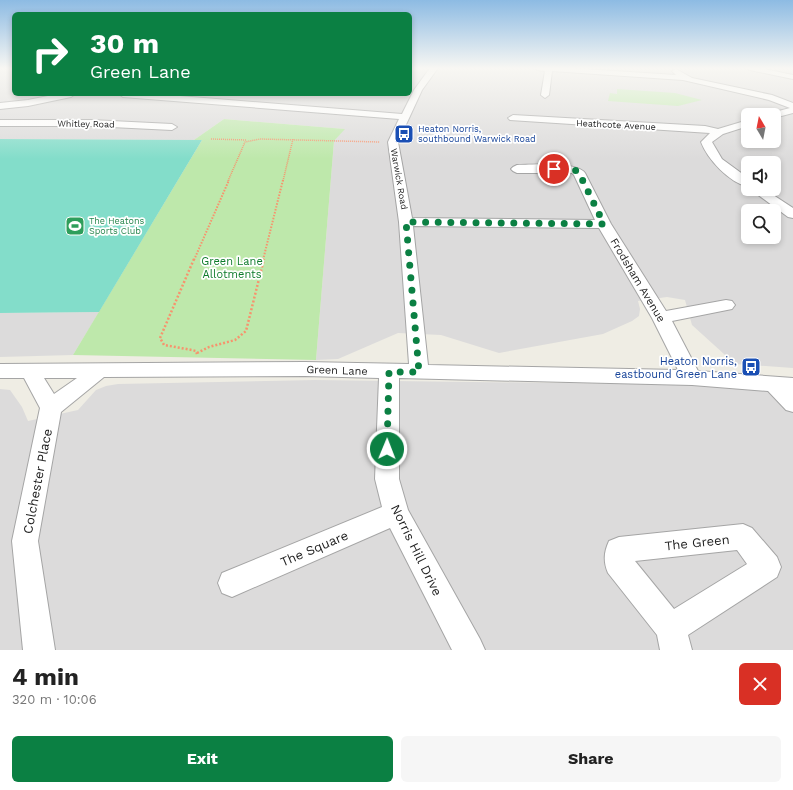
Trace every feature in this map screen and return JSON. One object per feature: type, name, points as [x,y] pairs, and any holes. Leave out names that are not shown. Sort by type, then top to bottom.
[{"type":"street","points":[[1,107],[48,98]]},
{"type":"street","points":[[176,98],[404,117]]},
{"type":"street","name":"Warwick Road","points":[[411,98],[392,142],[406,222],[419,372]]},
{"type":"street","points":[[773,98],[793,106]]},
{"type":"street","points":[[781,113],[793,110]]},
{"type":"street","name":"Heathcote Avenue","points":[[513,118],[705,129],[719,132]]},
{"type":"street","name":"Whitley Road","points":[[0,123],[90,123],[172,127]]},
{"type":"street","points":[[741,125],[719,132],[713,135],[706,142],[709,151],[716,161],[741,178]]},
{"type":"street","name":"Frodsham Avenue","points":[[517,169],[575,170],[579,173],[604,224],[661,318],[692,378]]},
{"type":"street","points":[[766,196],[793,214]]},
{"type":"street","points":[[406,222],[604,224]]},
{"type":"street","points":[[661,318],[726,305]]},
{"type":"street","name":"Green Lane","points":[[0,371],[99,371],[194,362],[305,369],[389,372],[692,378],[793,385]]},
{"type":"street","points":[[30,370],[51,408],[99,371]]},
{"type":"street","name":"Norris Hill Drive","points":[[389,372],[387,479],[396,513],[469,650]]},
{"type":"street","points":[[773,383],[793,404]]},
{"type":"street","name":"Colchester Place","points":[[39,650],[25,541],[51,408]]},
{"type":"street","name":"The Square","points":[[232,584],[396,513]]},
{"type":"street","name":"The Green","points":[[743,537],[767,567],[674,639],[618,563],[620,550],[743,537]]},
{"type":"path","points":[[211,139],[293,139],[392,142]]},
{"type":"path","points":[[194,362],[206,348],[222,346],[238,339],[246,330],[293,139]]},
{"type":"path","points":[[194,362],[196,351],[164,345],[160,338],[244,144],[248,140]]},
{"type":"shaded area","points":[[0,98],[793,98],[793,368],[735,364],[692,325],[685,300],[667,297],[638,301],[640,309],[639,316],[632,321],[603,334],[499,353],[441,335],[398,333],[338,359],[316,360],[334,141],[344,129],[224,119],[194,140],[0,139]]},
{"type":"shaded area","name":"The Heatons Sports Club","points":[[0,139],[202,140],[99,312],[0,313]]},
{"type":"shaded area","points":[[99,312],[73,355],[0,357],[0,313]]},
{"type":"shaded area","points":[[315,380],[643,384],[719,386],[793,392],[793,650],[0,650],[0,389],[10,390],[22,407],[28,421],[78,410],[96,390],[106,386],[118,384]]},
{"type":"green space","points":[[609,98],[696,98],[702,100],[678,106],[608,101]]},
{"type":"green space","name":"Green Lane Allotments","points":[[224,119],[345,129],[334,141],[316,360],[73,355],[202,140],[194,140]]},
{"type":"place","name":"Heaton Norris, southbound Warwick Road","points":[[404,134]]},
{"type":"place","name":"The Heatons Sports Club","points":[[75,226]]},
{"type":"place","name":"Heaton Norris, eastbound Green Lane","points":[[751,367]]},
{"type":"route","points":[[387,449],[389,372],[419,372],[406,222],[604,224],[579,173],[575,170],[554,169]]}]
